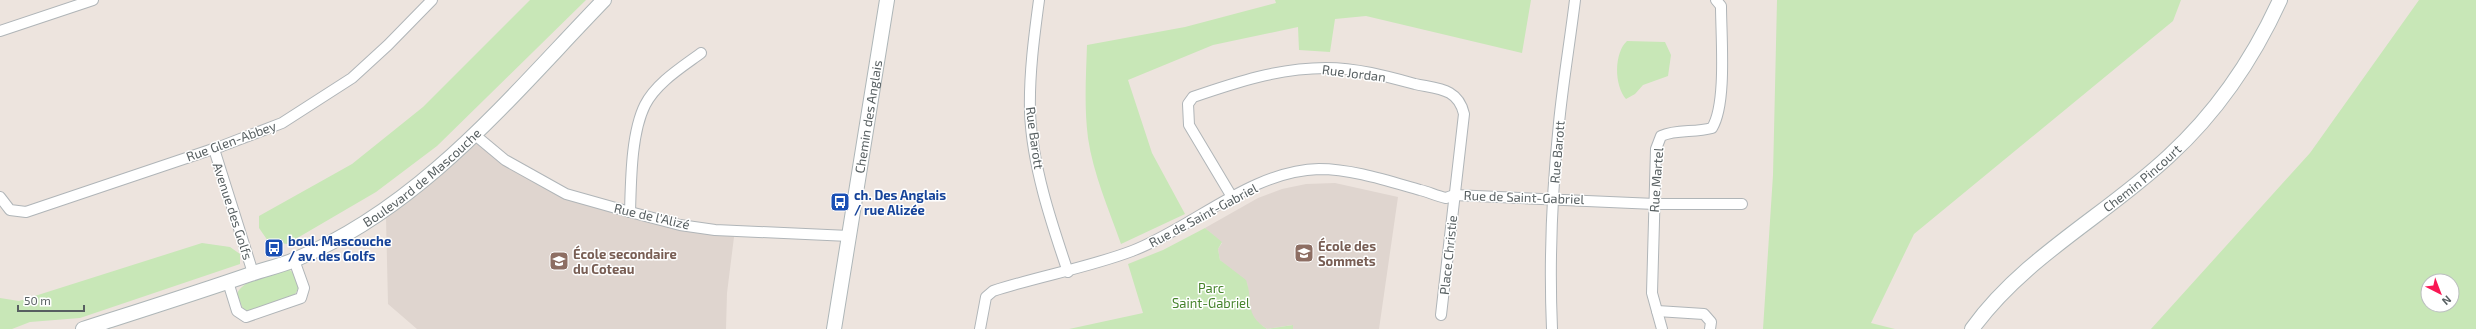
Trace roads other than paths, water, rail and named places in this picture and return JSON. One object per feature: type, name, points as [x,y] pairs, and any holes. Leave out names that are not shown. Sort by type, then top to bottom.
[{"type":"street","points":[[0,31],[93,0]]},
{"type":"street","name":"Rue Glen-Abbey","points":[[0,197],[10,210],[26,212],[214,149],[282,122],[352,78],[388,46],[432,0]]},
{"type":"street","name":"Boulevard de Mascouche","points":[[83,329],[294,260],[341,236],[400,199],[438,170],[475,135],[604,0]]},
{"type":"street","name":"Chemin des Anglais","points":[[834,329],[887,0]]},
{"type":"street","name":"Rue Barott","points":[[1039,0],[1032,52],[1030,119],[1034,147],[1049,213],[1068,272]]},
{"type":"street","name":"Rue Barott","points":[[1552,329],[1550,278],[1553,198],[1559,123],[1575,0]]},
{"type":"street","name":"Rue Martel","points":[[1662,329],[1652,293],[1656,149],[1660,136],[1671,131],[1701,131],[1712,128],[1717,119],[1721,66],[1721,6],[1716,0]]},
{"type":"street","name":"Chemin Pincourt","points":[[1972,329],[2016,280],[2168,157],[2200,126],[2246,65],[2280,0]]},
{"type":"street","points":[[630,212],[636,132],[645,105],[666,81],[701,53]]},
{"type":"street","name":"Rue Jordan","points":[[1232,198],[1189,125],[1188,104],[1193,97],[1245,79],[1288,70],[1326,68],[1369,72],[1452,92],[1462,103],[1464,114],[1454,195]]},
{"type":"street","name":"Rue de l'Alizé","points":[[475,135],[505,160],[566,194],[630,212],[680,225],[715,230],[849,236]]},
{"type":"street","name":"Avenue des Golfs","points":[[214,149],[253,273]]},
{"type":"street","name":"Rue de Saint-Gabriel","points":[[980,329],[986,297],[993,291],[1068,272],[1132,251],[1157,240],[1232,198],[1276,177],[1305,170],[1320,169],[1359,175],[1422,190],[1439,197],[1446,198],[1454,195],[1553,198],[1655,204],[1742,204]]},
{"type":"street","name":"Place Christie","points":[[1442,315],[1454,195]]},
{"type":"street","points":[[228,282],[237,311],[246,317],[301,298],[304,288],[294,260]]},
{"type":"street","points":[[1657,311],[1704,314],[1711,322],[1710,329]]},
{"type":"place","name":"ch. Des Anglais / rue Alizée","points":[[840,202]]},
{"type":"place","name":"boul. Mascouche / av. des Golfs","points":[[274,248]]},
{"type":"place","name":"École des Sommets","points":[[1304,253]]},
{"type":"place","name":"École secondaire du Coteau","points":[[559,261]]},
{"type":"park label","name":"Parc Saint-Gabriel","points":[[1211,296]]}]
